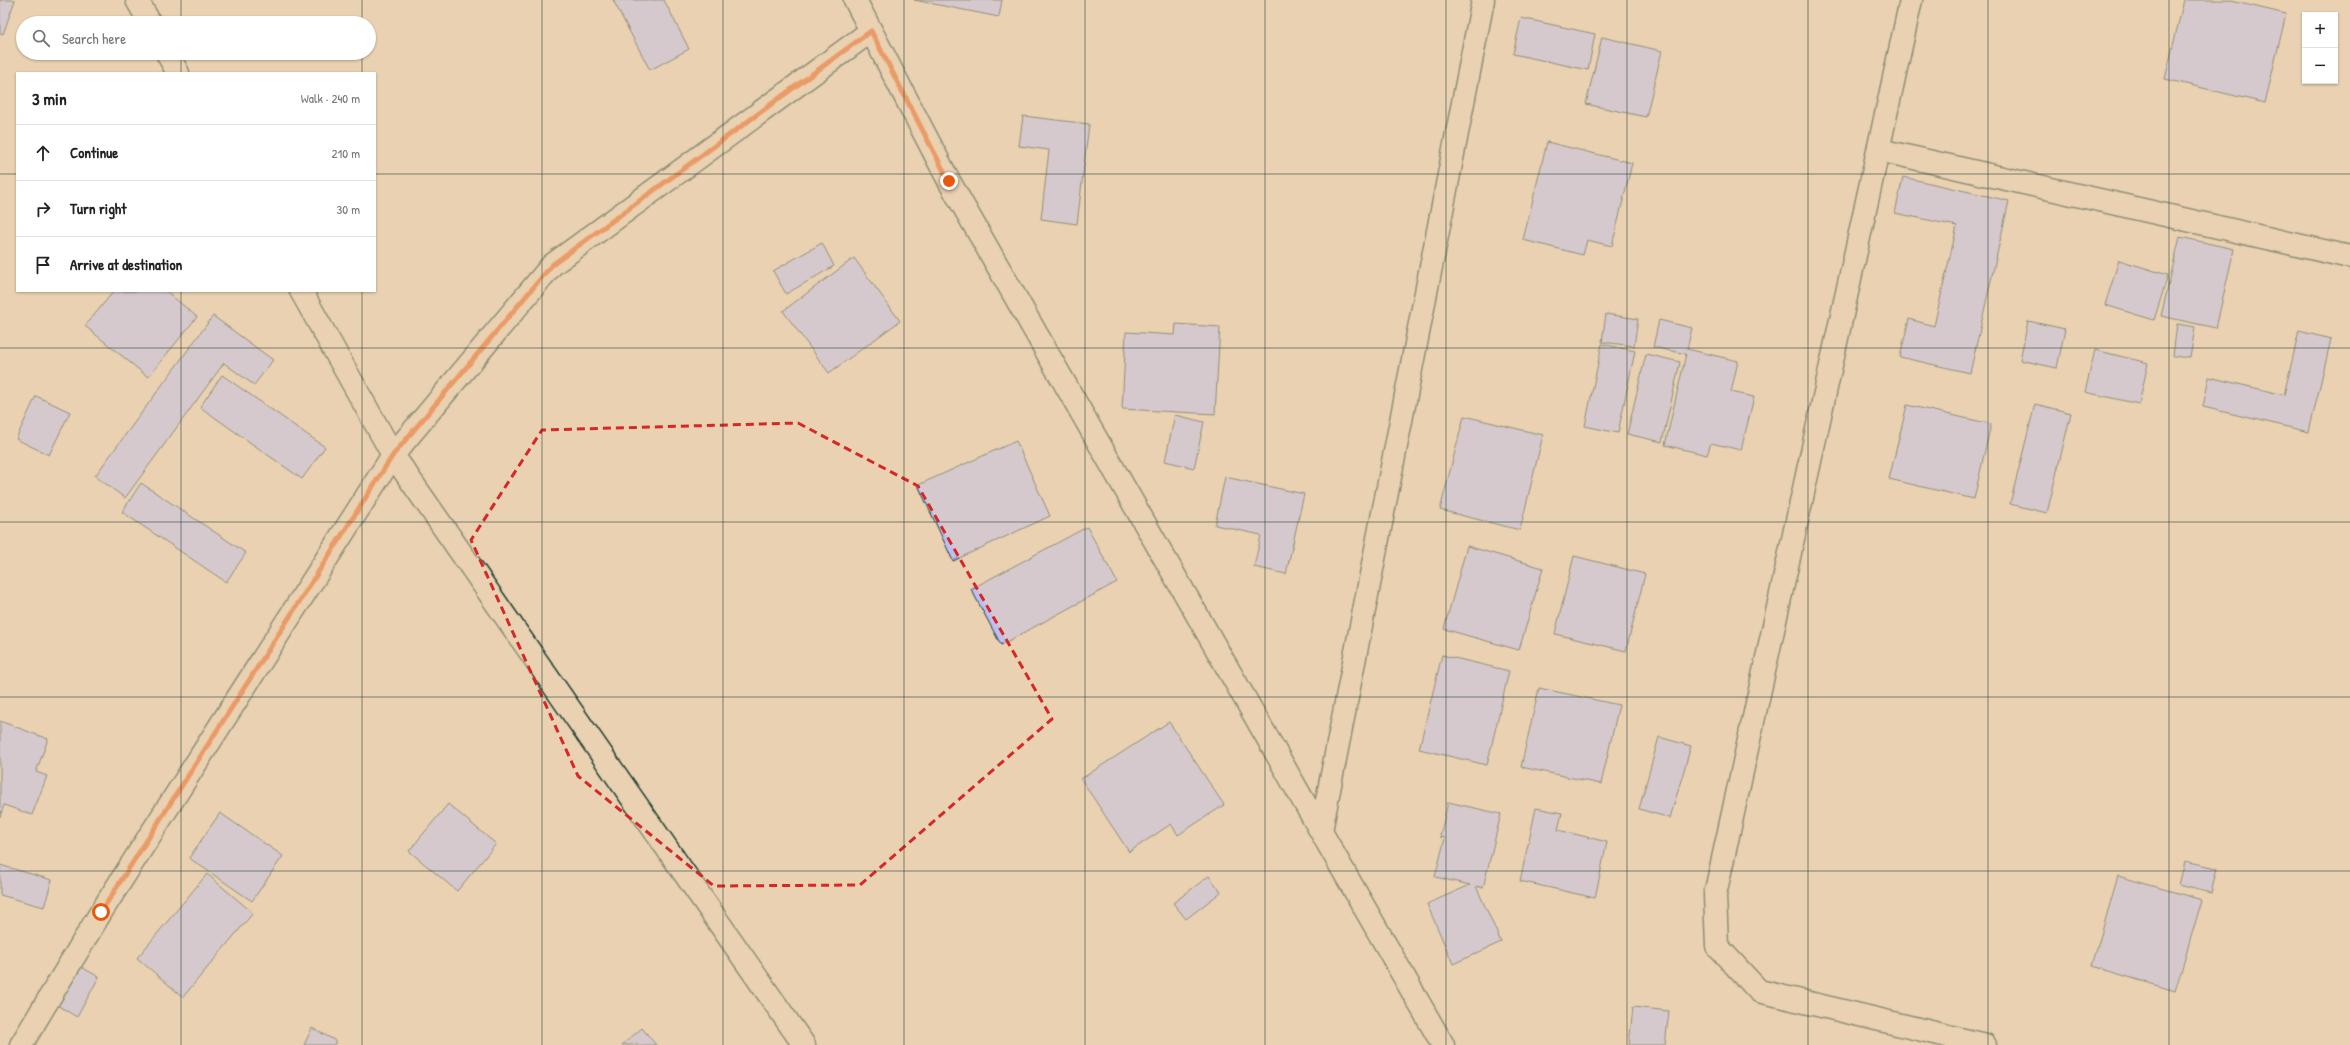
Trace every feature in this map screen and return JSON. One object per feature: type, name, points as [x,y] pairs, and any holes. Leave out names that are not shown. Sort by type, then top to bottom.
[{"type":"street","points":[[137,0],[146,16]]},
{"type":"street","points":[[855,0],[949,181],[1443,1045]]},
{"type":"street","points":[[1321,831],[1483,0]]},
{"type":"street","points":[[1911,0],[1715,895],[1717,946],[1759,991],[1985,1045]]},
{"type":"street","points":[[21,1045],[106,905],[393,455],[552,265],[871,31]]},
{"type":"street","points":[[171,60],[177,72]]},
{"type":"street","points":[[1879,150],[2350,257]]},
{"type":"street","points":[[302,292],[393,455],[804,1045]]},
{"type":"highlighted area","points":[[798,423],[918,486],[1052,719],[860,885],[714,886],[578,776],[471,540],[542,430]]},
{"type":"building","points":[[0,0],[15,0],[3,34],[0,33]]},
{"type":"building","points":[[613,0],[664,0],[689,49],[650,70]]},
{"type":"building","points":[[914,0],[1002,0],[999,17]]},
{"type":"building","points":[[2184,0],[2227,0],[2286,14],[2265,103],[2165,79]]},
{"type":"building","points":[[1521,18],[1595,34],[1588,70],[1513,54]]},
{"type":"building","points":[[1602,37],[1662,51],[1646,117],[1586,104]]},
{"type":"building","points":[[1023,116],[1089,124],[1077,224],[1041,219],[1049,150],[1019,146]]},
{"type":"building","points":[[1547,142],[1632,163],[1612,246],[1587,240],[1583,255],[1523,240]]},
{"type":"building","points":[[1903,177],[2009,201],[1970,373],[1900,357],[1909,319],[1934,326],[1957,226],[1895,213]]},
{"type":"building","points":[[2180,237],[2234,249],[2216,328],[2161,316]]},
{"type":"building","points":[[822,243],[834,266],[786,294],[773,271]]},
{"type":"building","points":[[854,258],[900,321],[829,373],[783,311]]},
{"type":"building","points":[[2119,260],[2168,275],[2154,320],[2105,305]]},
{"type":"building","points":[[113,292],[167,292],[197,317],[148,377],[85,326]]},
{"type":"building","points":[[1606,314],[1638,319],[1634,346],[1602,342]]},
{"type":"building","points":[[213,316],[273,360],[254,385],[224,363],[125,498],[95,476]]},
{"type":"building","points":[[1659,320],[1692,328],[1687,349],[1738,361],[1731,392],[1754,397],[1741,450],[1711,443],[1707,455],[1665,445],[1686,354],[1653,347]]},
{"type":"building","points":[[2028,321],[2065,329],[2057,368],[2020,360]]},
{"type":"building","points":[[1176,324],[1220,327],[1215,414],[1122,409],[1126,332],[1175,335]]},
{"type":"building","points":[[2177,324],[2195,327],[2190,358],[2173,356]]},
{"type":"building","points":[[2299,331],[2331,339],[2309,432],[2203,407],[2209,377],[2284,395]]},
{"type":"building","points":[[1602,344],[1635,351],[1618,433],[1585,426]]},
{"type":"building","points":[[2095,350],[2148,363],[2139,404],[2085,392]]},
{"type":"building","points":[[1646,354],[1680,362],[1662,442],[1627,434]]},
{"type":"building","points":[[222,375],[325,447],[302,479],[200,407]]},
{"type":"building","points":[[36,396],[70,412],[49,455],[16,439]]},
{"type":"building","points":[[2035,404],[2071,413],[2047,513],[2010,504]]},
{"type":"building","points":[[1907,405],[1991,424],[1974,499],[1889,479]]},
{"type":"building","points":[[1175,415],[1204,422],[1194,468],[1165,461]]},
{"type":"building","points":[[1464,416],[1543,435],[1520,530],[1440,510]]},
{"type":"building","points":[[1016,441],[1050,516],[953,561],[918,485]]},
{"type":"building","points":[[1225,477],[1304,494],[1286,574],[1254,567],[1261,535],[1215,525]]},
{"type":"building","points":[[141,483],[246,553],[226,582],[122,512]]},
{"type":"building","points":[[1087,527],[1117,582],[1001,645],[971,589]]},
{"type":"building","points":[[1467,546],[1543,568],[1519,650],[1444,629]]},
{"type":"building","points":[[1574,556],[1645,574],[1626,651],[1555,634]]},
{"type":"building","points":[[1442,655],[1509,671],[1487,765],[1419,749]]},
{"type":"building","points":[[1539,688],[1619,705],[1601,784],[1521,767]]},
{"type":"building","points":[[0,721],[48,739],[36,772],[47,776],[32,815],[4,805],[0,817]]},
{"type":"building","points":[[1169,722],[1224,805],[1178,835],[1171,824],[1129,852],[1081,779]]},
{"type":"building","points":[[1659,737],[1691,746],[1670,818],[1639,809]]},
{"type":"building","points":[[1448,802],[1501,814],[1483,888],[1476,886],[1501,942],[1453,964],[1427,904],[1470,885],[1435,877],[1445,838],[1440,837]]},
{"type":"building","points":[[448,804],[496,844],[457,891],[409,851]]},
{"type":"building","points":[[1536,808],[1562,813],[1558,830],[1607,842],[1595,898],[1520,881]]},
{"type":"building","points":[[220,813],[283,856],[252,901],[189,858]]},
{"type":"building","points":[[2185,861],[2217,868],[2211,893],[2179,885]]},
{"type":"building","points":[[0,865],[52,880],[44,907],[0,895]]},
{"type":"building","points":[[207,874],[253,913],[183,997],[137,958]]},
{"type":"building","points":[[1209,876],[1221,892],[1186,919],[1173,903]]},
{"type":"building","points":[[2118,876],[2202,900],[2175,991],[2092,966]]},
{"type":"building","points":[[74,963],[99,977],[77,1017],[52,1002]]},
{"type":"building","points":[[1633,1007],[1669,1011],[1665,1045],[1629,1045]]},
{"type":"building","points":[[312,1028],[336,1041],[334,1045],[304,1045]]},
{"type":"building","points":[[642,1028],[656,1045],[622,1045]]},
{"type":"route","points":[[101,912],[393,455],[552,265],[871,31],[949,181]]}]
